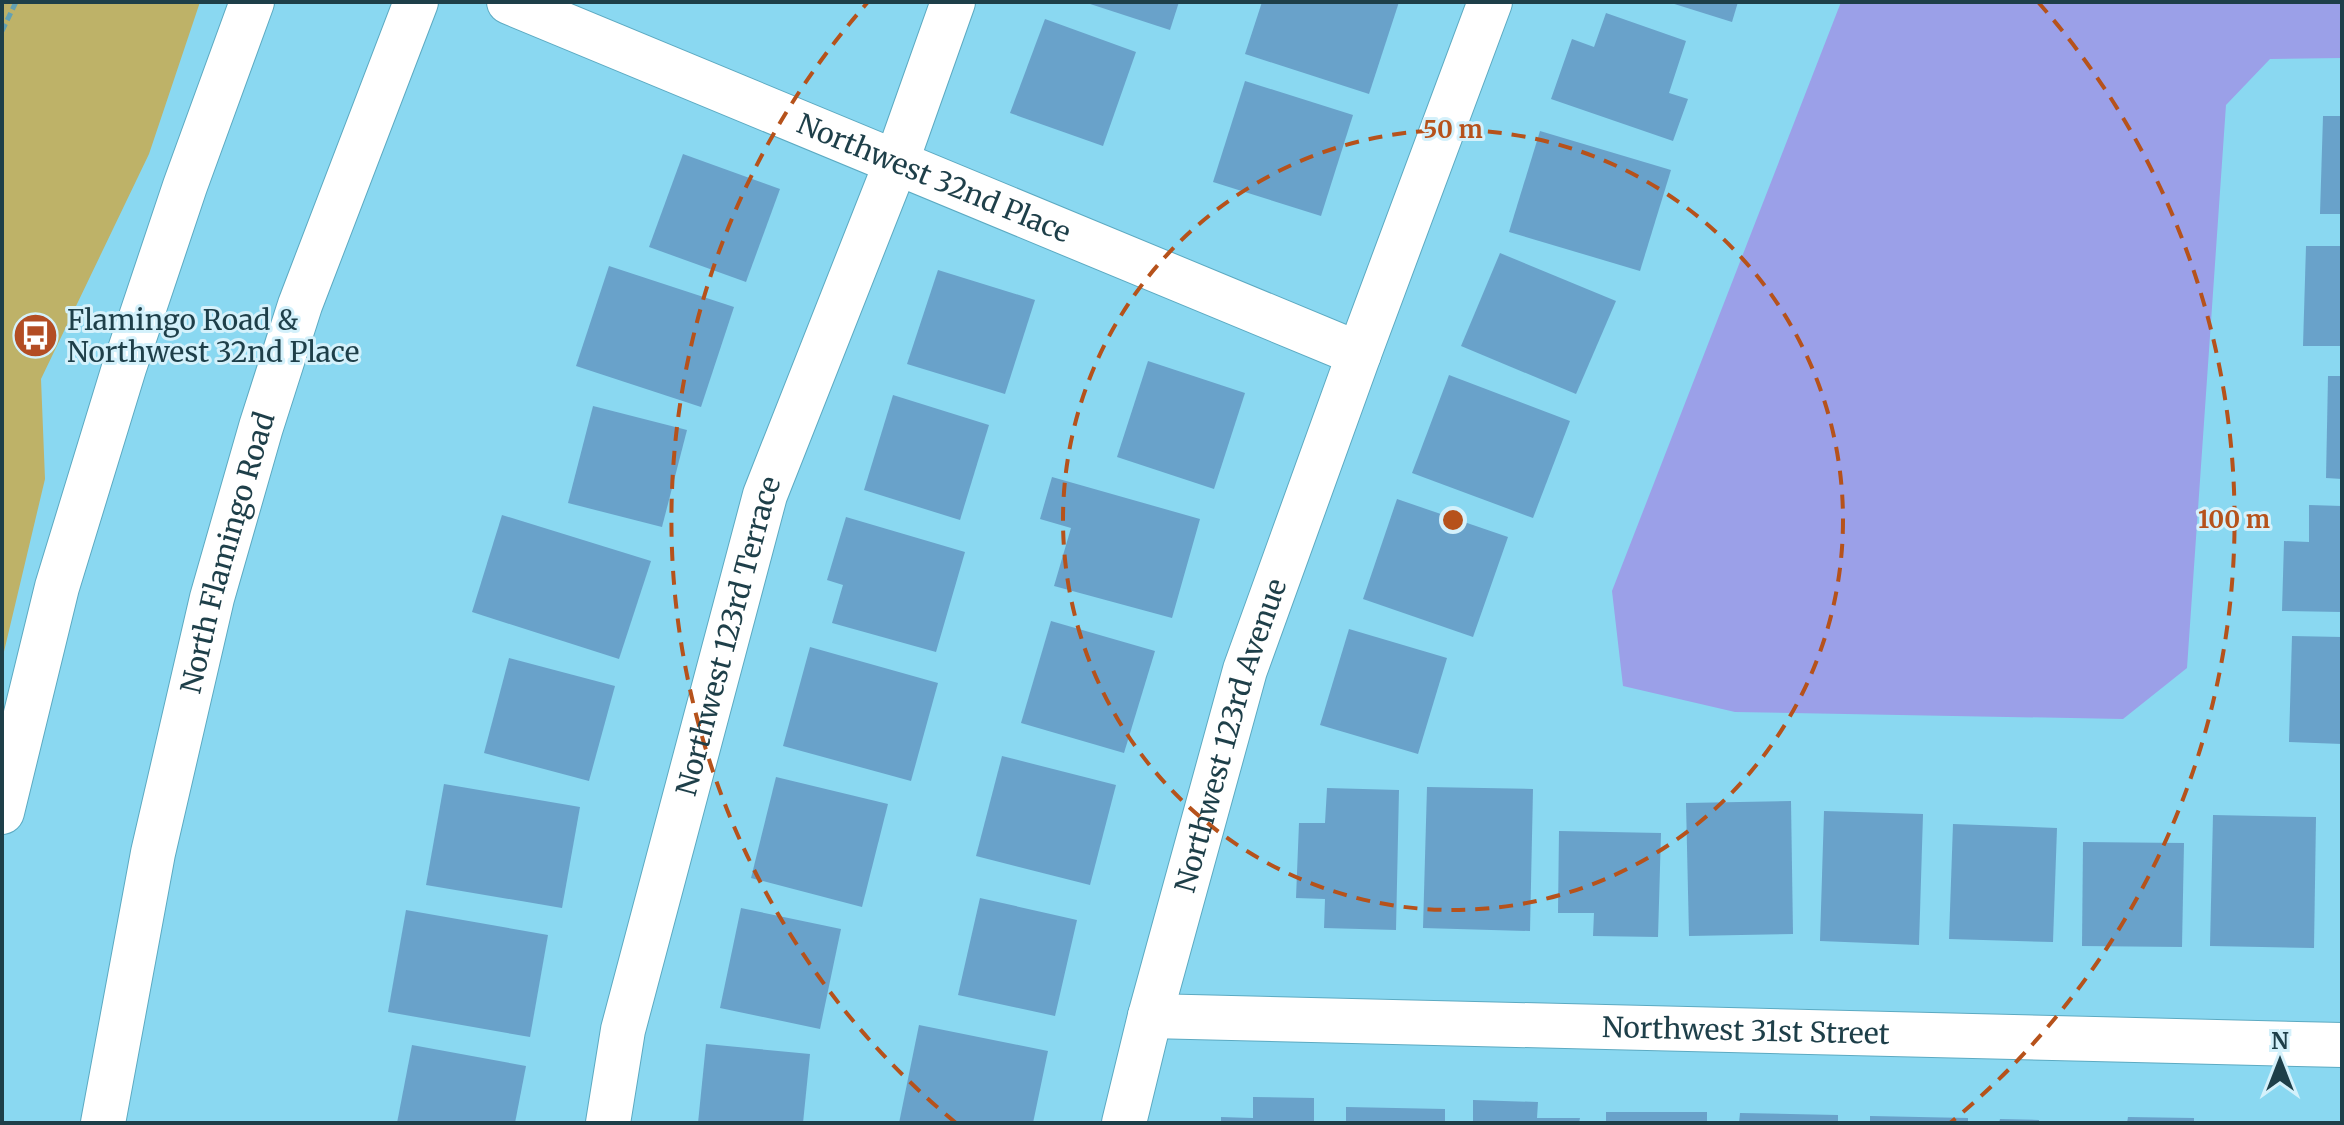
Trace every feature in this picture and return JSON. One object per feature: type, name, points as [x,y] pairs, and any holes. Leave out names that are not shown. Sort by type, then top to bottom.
[{"type":"main road","points":[[2,812],[57,587],[124,368],[185,186],[252,2]]},
{"type":"main road","name":"North Flamingo Road","points":[[103,1123],[153,853],[212,598],[300,305],[416,2]]},
{"type":"main road","name":"Northwest 32nd Place","points":[[509,2],[1359,354]]},
{"type":"main road","name":"Northwest 123rd Terrace","points":[[608,1123],[623,1030],[765,495],[896,163],[953,2]]},
{"type":"main road","name":"Northwest 123rd Avenue","points":[[1124,1123],[1150,1016],[1245,670],[1490,2]]},
{"type":"main road","name":"Northwest 31st Street","points":[[1150,1016],[2342,1045]]},
{"type":"path","points":[[2,31],[16,2]]},
{"type":"shaded area","points":[[2,2],[200,2],[149,154],[41,379],[45,479],[2,660]]},
{"type":"water","points":[[1841,2],[2342,2],[2342,58],[2270,59],[2226,105],[2187,668],[2123,719],[1735,712],[1623,686],[1612,591]]},
{"type":"building","points":[[1084,2],[1179,2],[1170,30]]},
{"type":"building","points":[[1262,2],[1399,2],[1369,94],[1245,54]]},
{"type":"building","points":[[1668,2],[1738,2],[1732,22]]},
{"type":"building","points":[[1606,13],[1686,41],[1669,93],[1688,99],[1673,141],[1551,99],[1572,39],[1594,47]]},
{"type":"building","points":[[1045,19],[1136,52],[1103,146],[1010,113]]},
{"type":"building","points":[[1245,81],[1353,115],[1321,216],[1213,182]]},
{"type":"building","points":[[2323,116],[2342,116],[2342,214],[2320,214]]},
{"type":"building","points":[[1540,131],[1671,170],[1640,271],[1509,232]]},
{"type":"building","points":[[683,154],[780,189],[746,282],[649,247]]},
{"type":"building","points":[[2306,246],[2342,246],[2342,346],[2303,346]]},
{"type":"building","points":[[1500,253],[1616,301],[1576,394],[1461,346]]},
{"type":"building","points":[[609,266],[734,307],[701,407],[576,366]]},
{"type":"building","points":[[938,270],[1035,300],[1005,394],[907,364]]},
{"type":"building","points":[[1148,361],[1245,393],[1214,489],[1117,457]]},
{"type":"building","points":[[1449,375],[1570,421],[1533,518],[1412,473]]},
{"type":"building","points":[[2328,376],[2342,376],[2342,479],[2326,478]]},
{"type":"building","points":[[893,395],[989,425],[960,520],[864,490]]},
{"type":"building","points":[[593,406],[687,430],[662,527],[568,503]]},
{"type":"building","points":[[1052,477],[1200,519],[1172,618],[1054,586],[1071,528],[1040,519]]},
{"type":"building","points":[[1397,499],[1508,537],[1473,637],[1363,599]]},
{"type":"building","points":[[2309,505],[2342,506],[2342,612],[2282,611],[2284,541],[2309,542]]},
{"type":"building","points":[[502,515],[651,561],[619,659],[472,612]]},
{"type":"building","points":[[846,517],[965,552],[936,652],[832,623],[843,585],[827,580]]},
{"type":"building","points":[[1051,621],[1155,651],[1124,753],[1021,723]]},
{"type":"building","points":[[1349,629],[1447,658],[1418,754],[1320,725]]},
{"type":"building","points":[[2292,636],[2342,637],[2342,744],[2289,742]]},
{"type":"building","points":[[810,647],[938,683],[911,781],[783,746]]},
{"type":"building","points":[[509,658],[615,686],[589,781],[484,753]]},
{"type":"building","points":[[1002,756],[1116,785],[1090,885],[976,856]]},
{"type":"building","points":[[776,777],[888,804],[862,907],[751,878]]},
{"type":"building","points":[[444,784],[580,807],[562,908],[426,885]]},
{"type":"building","points":[[1427,787],[1533,789],[1530,931],[1423,928]]},
{"type":"building","points":[[1327,788],[1399,790],[1396,930],[1324,928],[1325,899],[1296,898],[1299,823],[1325,823]]},
{"type":"building","points":[[1791,801],[1793,934],[1689,936],[1686,803]]},
{"type":"building","points":[[1824,811],[1923,814],[1919,945],[1820,941]]},
{"type":"building","points":[[2213,815],[2316,817],[2314,948],[2210,946]]},
{"type":"building","points":[[1953,824],[2057,828],[2053,942],[1949,939]]},
{"type":"building","points":[[1559,831],[1661,833],[1658,937],[1593,936],[1594,913],[1558,913]]},
{"type":"building","points":[[2083,842],[2184,843],[2182,947],[2082,946]]},
{"type":"building","points":[[980,898],[1077,920],[1055,1016],[958,995]]},
{"type":"building","points":[[741,908],[841,929],[820,1029],[720,1008]]},
{"type":"building","points":[[406,910],[548,935],[530,1037],[388,1012]]},
{"type":"building","points":[[919,1025],[1048,1051],[1033,1123],[899,1123]]},
{"type":"building","points":[[706,1044],[810,1054],[803,1123],[698,1123]]},
{"type":"building","points":[[412,1045],[526,1066],[515,1123],[397,1123]]},
{"type":"building","points":[[1253,1097],[1314,1098],[1314,1123],[1221,1123],[1221,1117],[1253,1118]]},
{"type":"building","points":[[1473,1100],[1538,1102],[1537,1118],[1580,1118],[1579,1123],[1473,1123]]},
{"type":"building","points":[[1346,1107],[1445,1109],[1445,1123],[1346,1123]]},
{"type":"building","points":[[1606,1112],[1707,1112],[1707,1123],[1606,1123]]},
{"type":"building","points":[[1740,1113],[1838,1115],[1838,1123],[1739,1123]]},
{"type":"building","points":[[1870,1116],[1968,1118],[1968,1123],[1870,1123]]},
{"type":"building","points":[[2128,1117],[2194,1118],[2194,1123],[2127,1123]]},
{"type":"building","points":[[2000,1119],[2039,1120],[2039,1123],[1999,1123]]},
{"type":"place","name":"Flamingo Road & Northwest 32nd Place","points":[[36,336]]}]
